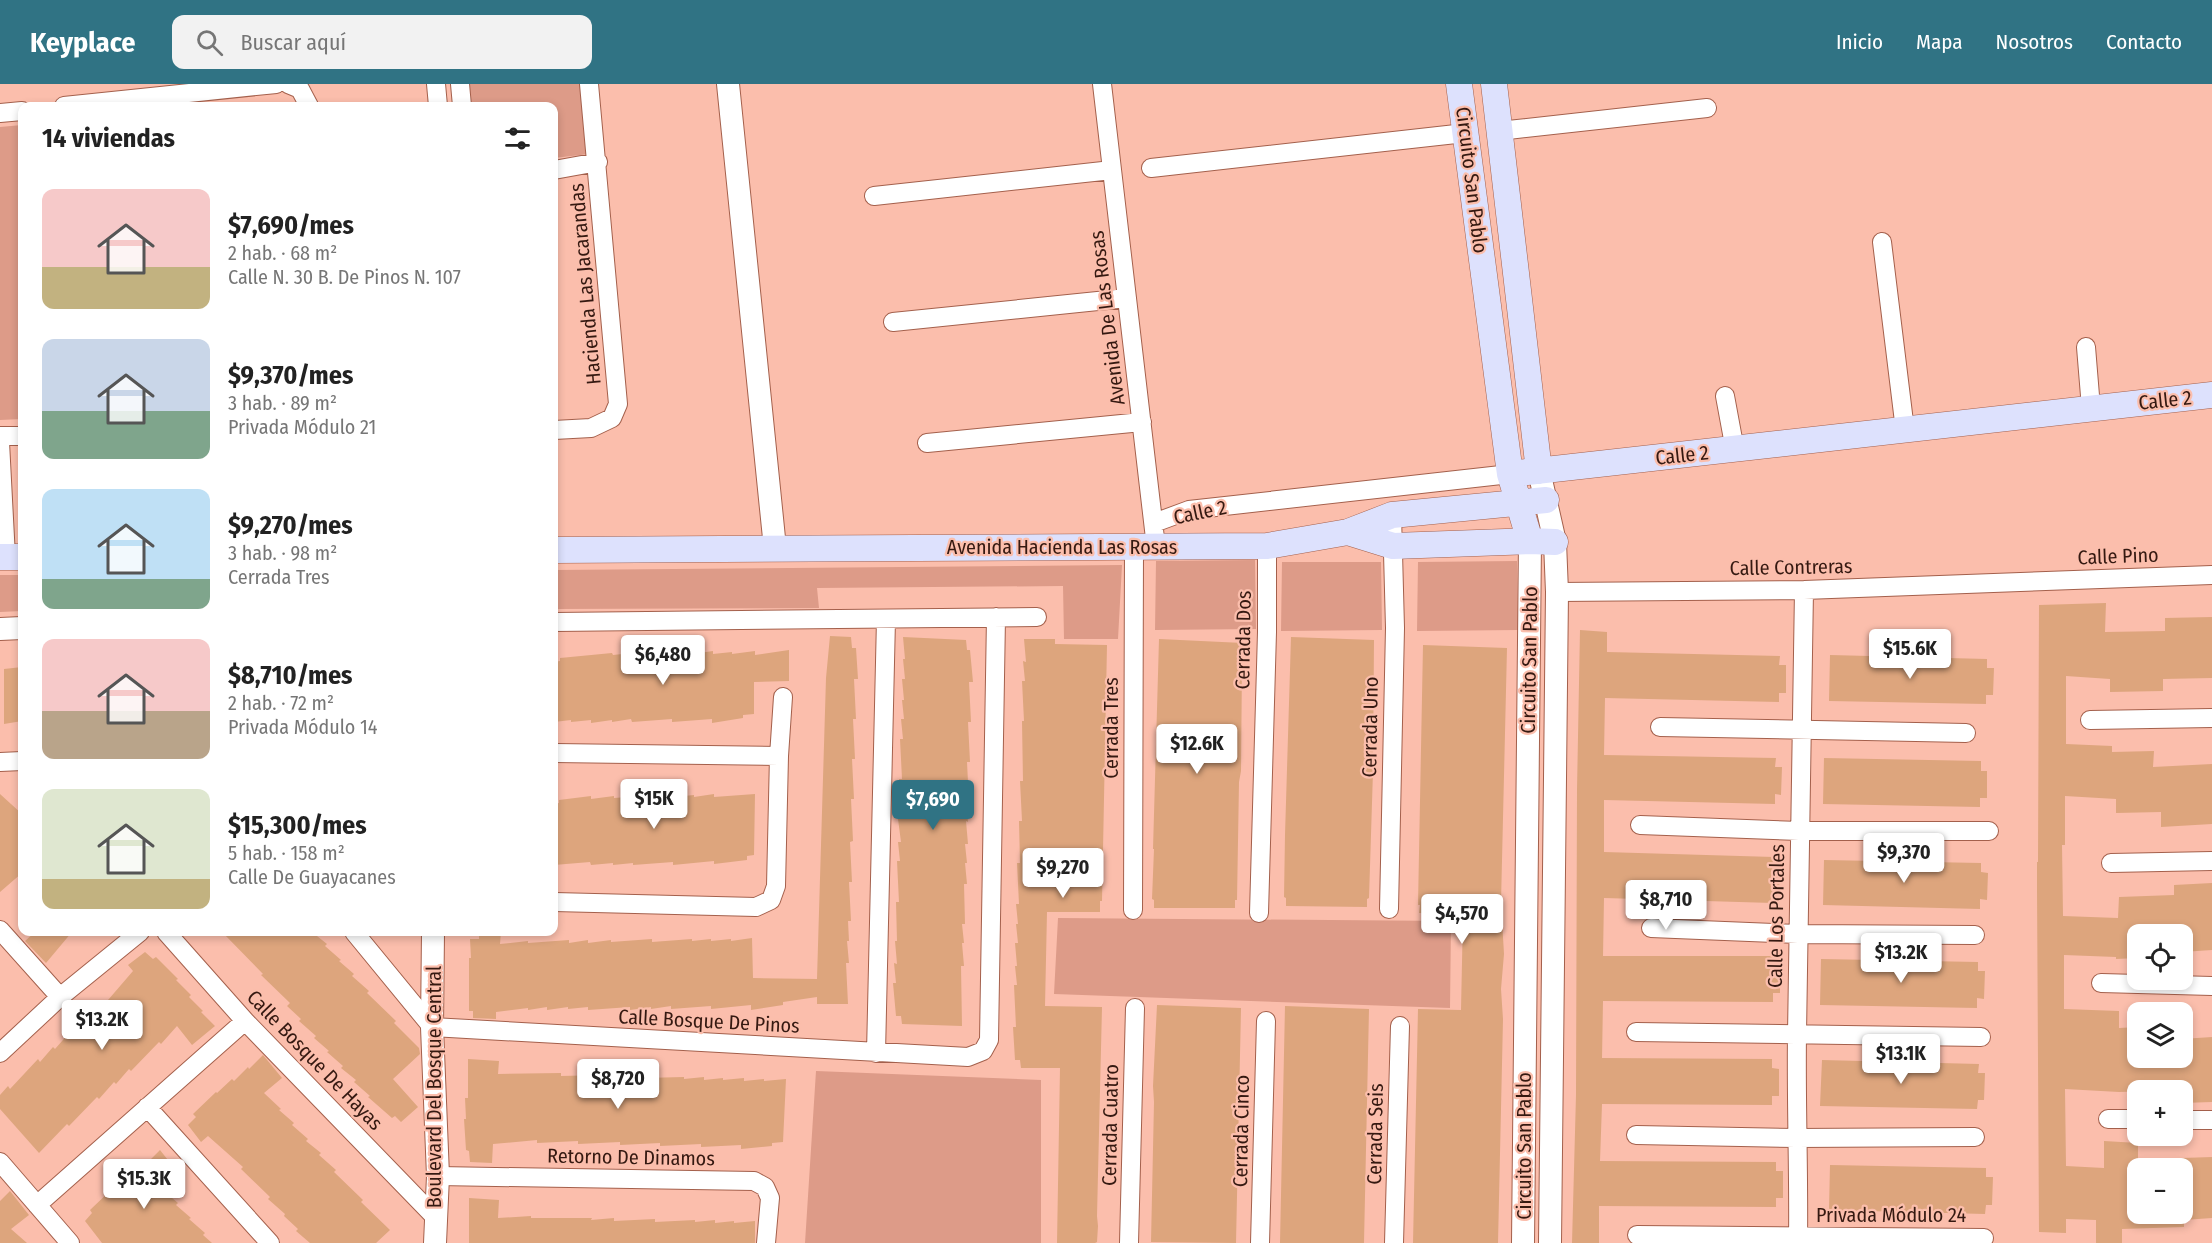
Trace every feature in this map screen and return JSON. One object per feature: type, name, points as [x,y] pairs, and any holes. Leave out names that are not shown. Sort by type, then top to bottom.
[{"type":"main road","name":"Circuito San Pablo","points":[[1459,84],[1510,474],[1517,503],[1542,542]]},
{"type":"main road","name":"Circuito San Pablo","points":[[1494,84],[1539,471]]},
{"type":"main road","name":"Calle 2","points":[[1510,474],[2212,395]]},
{"type":"main road","name":"Avenida Hacienda Las Rosas","points":[[558,550],[775,548],[1148,539],[1267,546],[1348,532],[1392,515],[1546,500]]},
{"type":"main road","name":"Avenida Hacienda Las Rosas","points":[[1348,532],[1393,546],[1542,542]]},
{"type":"street","points":[[148,102],[186,100],[276,84]]},
{"type":"street","points":[[288,84],[300,89],[307,102]]},
{"type":"street","points":[[436,84],[438,102]]},
{"type":"street","points":[[460,84],[462,102]]},
{"type":"street","name":"Hacienda Las Jacarandas","points":[[558,430],[591,428],[612,418],[618,404],[598,162],[589,84]]},
{"type":"street","points":[[728,84],[775,548]]},
{"type":"street","name":"Avenida De Las Rosas","points":[[1102,84],[1142,422],[1148,539]]},
{"type":"street","points":[[1499,131],[1707,108]]},
{"type":"street","points":[[0,113],[18,111]]},
{"type":"street","points":[[1151,168],[1466,133]]},
{"type":"street","name":"Hacienda Las Jacarandas","points":[[558,169],[598,162]]},
{"type":"street","points":[[874,196],[1112,170]]},
{"type":"street","points":[[1882,242],[1905,430]]},
{"type":"street","points":[[893,322],[1127,298]]},
{"type":"street","points":[[2086,346],[2091,408]]},
{"type":"street","points":[[1725,396],[1735,450]]},
{"type":"street","points":[[927,443],[1142,422]]},
{"type":"street","points":[[0,436],[18,436]]},
{"type":"street","points":[[0,442],[10,557]]},
{"type":"street","name":"Circuito San Pablo","points":[[1523,1243],[1542,542],[1546,500],[1539,471]]},
{"type":"street","name":"Calle 2","points":[[1148,539],[1189,510],[1510,474]]},
{"type":"street","name":"Cerrada Uno","points":[[1389,909],[1395,628],[1392,515]]},
{"type":"street","name":"Cerrada Tres","points":[[1133,910],[1148,539]]},
{"type":"street","name":"Circuito San Pablo","points":[[1542,542],[1557,592],[1550,1243]]},
{"type":"street","name":"Cerrada Dos","points":[[1259,914],[1267,632],[1267,546]]},
{"type":"street","name":"Calle Pino","points":[[2027,583],[2212,575]]},
{"type":"street","name":"Calle Contreras","points":[[1557,592],[1804,590],[2027,583]]},
{"type":"street","name":"Calle Los Portales","points":[[1798,1240],[1796,1138],[1804,590]]},
{"type":"street","points":[[558,622],[1037,617]]},
{"type":"street","name":"Calle Bosque De Pinos","points":[[432,1028],[968,1057],[983,1051],[989,1040],[996,618]]},
{"type":"street","points":[[876,1053],[886,619]]},
{"type":"street","points":[[0,629],[18,628]]},
{"type":"street","points":[[558,902],[756,907],[771,900],[776,886],[779,756],[783,697]]},
{"type":"street","points":[[2090,720],[2212,718]]},
{"type":"street","points":[[1660,727],[1966,733]]},
{"type":"street","points":[[558,753],[779,756]]},
{"type":"street","points":[[1640,825],[1799,831],[1989,831]]},
{"type":"street","points":[[2111,863],[2212,861]]},
{"type":"street","points":[[1651,928],[1798,934],[1975,935]]},
{"type":"street","points":[[0,930],[60,997]]},
{"type":"street","points":[[0,1053],[60,997],[135,936]]},
{"type":"street","name":"Calle Bosque De Hayas","points":[[170,936],[246,1021],[435,1217]]},
{"type":"street","points":[[357,936],[432,1028]]},
{"type":"street","name":"Boulevard Del Bosque Central","points":[[433,936],[432,1028],[438,1176],[435,1243]]},
{"type":"street","points":[[2101,983],[2212,986]]},
{"type":"street","name":"Cerrada Cuatro","points":[[1129,1243],[1135,1008]]},
{"type":"street","points":[[37,1205],[246,1021]]},
{"type":"street","name":"Cerrada Cinco","points":[[1260,1243],[1266,1021]]},
{"type":"street","name":"Cerrada Seis","points":[[1394,1243],[1400,1026]]},
{"type":"street","points":[[1636,1032],[1981,1037]]},
{"type":"street","points":[[147,1107],[270,1243]]},
{"type":"street","points":[[2108,1119],[2127,1119]]},
{"type":"street","points":[[2193,1119],[2212,1120]]},
{"type":"street","points":[[1636,1135],[1796,1138],[1974,1137]]},
{"type":"street","points":[[0,1162],[69,1243]]},
{"type":"street","name":"Retorno De Dinamos","points":[[438,1176],[754,1181],[765,1187],[770,1198],[766,1243]]},
{"type":"street","name":"Privada Módulo 24","points":[[1637,1234],[1798,1240],[1984,1238]]},
{"type":"shaded area","points":[[467,84],[580,84],[589,154],[558,158],[558,102],[469,102]]},
{"type":"shaded area","points":[[18,125],[18,419],[0,420],[0,127]]},
{"type":"shaded area","points":[[1255,560],[1256,629],[1155,630],[1156,561]]},
{"type":"shaded area","points":[[1517,561],[1518,630],[1417,631],[1418,562]]},
{"type":"shaded area","points":[[1282,562],[1381,562],[1382,630],[1281,631]]},
{"type":"shaded area","points":[[1122,565],[1118,639],[1064,639],[1063,586],[817,588],[819,608],[558,609],[558,570]]},
{"type":"shaded area","points":[[0,575],[18,575],[18,611],[0,612]]},
{"type":"shaded area","points":[[1058,918],[1451,921],[1450,1008],[1054,994]]},
{"type":"shaded area","points":[[816,1071],[1041,1080],[1041,1243],[805,1243]]},
{"type":"building","points":[[2106,603],[2105,632],[2165,631],[2165,618],[2212,617],[2212,678],[2163,679],[2163,691],[2110,692],[2110,679],[2066,676],[2066,744],[2112,746],[2112,752],[2154,751],[2153,767],[2212,764],[2212,824],[2161,827],[2161,812],[2116,813],[2116,799],[2065,796],[2065,845],[2062,845],[2063,916],[2118,918],[2119,897],[2174,895],[2174,885],[2212,883],[2212,950],[2193,951],[2193,924],[2127,924],[2127,958],[2064,955],[2064,1009],[2119,1011],[2119,1028],[2127,1028],[2127,1068],[2193,1068],[2193,1038],[2212,1037],[2212,1102],[2193,1103],[2193,1080],[2127,1080],[2127,1092],[2065,1089],[2066,1166],[2104,1168],[2104,1141],[2127,1142],[2127,1146],[2138,1146],[2138,1158],[2127,1158],[2127,1224],[2184,1224],[2184,1227],[2122,1229],[2122,1243],[2096,1243],[2096,1220],[2066,1219],[2066,1233],[2039,1232],[2037,862],[2039,605]]},
{"type":"building","points":[[1580,630],[1607,632],[1607,652],[1780,656],[1779,665],[1786,665],[1786,693],[1779,693],[1779,702],[1605,698],[1604,755],[1776,758],[1775,767],[1782,767],[1781,795],[1775,794],[1775,804],[1604,800],[1604,852],[1774,857],[1773,867],[1780,867],[1779,894],[1773,894],[1773,903],[1604,898],[1603,956],[1774,956],[1773,966],[1780,966],[1780,993],[1773,993],[1773,1002],[1603,1001],[1602,1058],[1772,1059],[1772,1068],[1779,1069],[1779,1096],[1772,1096],[1772,1105],[1602,1104],[1600,1161],[1776,1162],[1776,1171],[1783,1171],[1783,1198],[1776,1198],[1776,1207],[1599,1206],[1599,1243],[1572,1243],[1576,1095]]},
{"type":"building","points":[[830,636],[851,637],[852,648],[856,648],[858,679],[854,679],[856,719],[853,719],[855,759],[852,759],[854,799],[851,799],[853,841],[850,842],[852,882],[849,882],[851,921],[848,921],[849,941],[847,941],[849,963],[846,963],[848,1004],[817,1004],[817,997],[751,1010],[751,1005],[711,1009],[711,1006],[671,1009],[671,1006],[630,1010],[630,1007],[588,1010],[588,1007],[568,1009],[568,1007],[547,1010],[547,1007],[496,1012],[496,1019],[473,1018],[473,1011],[469,1011],[470,939],[479,939],[479,936],[501,936],[500,944],[569,940],[569,943],[588,940],[588,943],[652,939],[652,942],[692,939],[692,941],[711,939],[711,941],[731,939],[731,941],[752,938],[753,978],[817,979],[826,678]]},
{"type":"building","points":[[903,637],[966,640],[967,650],[970,650],[973,682],[969,682],[971,722],[968,722],[970,762],[967,762],[969,802],[966,802],[967,884],[964,884],[965,924],[962,924],[964,966],[961,966],[962,1026],[902,1024],[901,1016],[896,1016],[893,983],[896,983],[894,963],[897,964],[895,941],[897,941],[896,902],[899,902],[898,842],[901,842],[898,819],[901,819],[900,739],[903,739],[901,719],[904,719]]},
{"type":"building","points":[[1291,637],[1374,640],[1373,771],[1367,907],[1286,906],[1284,897],[1285,835]]},
{"type":"building","points":[[1024,639],[1055,639],[1055,644],[1107,645],[1102,901],[1100,901],[1100,912],[1047,912],[1045,1006],[1102,1007],[1098,1226],[1095,1243],[1057,1243],[1060,1068],[1021,1068],[1020,1060],[1015,1060],[1013,1027],[1016,1027],[1014,985],[1017,985],[1015,943],[1018,943],[1016,924],[1018,924],[1016,904],[1019,904],[1017,863],[1020,863],[1019,821],[1022,821],[1020,781],[1023,781],[1022,681],[1025,681],[1023,661],[1026,662]]},
{"type":"building","points":[[1159,639],[1243,643],[1240,661],[1242,662],[1241,771],[1235,908],[1154,908],[1152,899]]},
{"type":"building","points":[[1423,645],[1507,648],[1501,903],[1504,954],[1501,989],[1503,1019],[1498,1243],[1413,1243],[1418,1009],[1461,1010],[1463,914],[1419,913]]},
{"type":"building","points":[[789,650],[789,681],[754,682],[754,714],[743,715],[743,718],[712,723],[712,719],[672,722],[672,719],[632,722],[631,719],[591,723],[591,720],[558,722],[558,661],[560,658],[612,653],[613,655],[632,653],[632,655],[672,652],[672,655],[713,651],[713,654],[732,652],[732,654],[755,651],[755,655]]},
{"type":"building","points":[[1830,655],[1987,659],[1987,668],[1994,668],[1993,695],[1986,695],[1986,704],[1829,701]]},
{"type":"building","points":[[18,667],[18,722],[4,724],[4,669]]},
{"type":"building","points":[[1824,758],[1981,761],[1981,771],[1987,771],[1987,798],[1980,798],[1980,807],[1823,804]]},
{"type":"building","points":[[0,794],[18,810],[18,876],[0,892]]},
{"type":"building","points":[[714,794],[714,797],[755,794],[754,855],[747,856],[747,860],[714,864],[714,861],[673,865],[673,862],[633,865],[633,863],[613,865],[613,863],[591,865],[590,862],[558,865],[559,800],[591,796],[591,799],[654,795],[654,798],[674,795],[674,797],[694,795],[694,797]]},
{"type":"building","points":[[1824,860],[1981,863],[1981,872],[1988,873],[1987,900],[1980,899],[1980,909],[1823,905]]},
{"type":"building","points":[[31,936],[69,936],[46,963],[25,941]]},
{"type":"building","points":[[226,936],[317,936],[327,944],[325,946],[354,974],[352,976],[369,991],[367,993],[396,1021],[394,1023],[419,1048],[420,1054],[393,1079],[418,1107],[401,1122],[395,1116],[392,1118],[368,1097],[370,1096],[354,1082],[356,1080],[341,1068],[343,1066],[314,1038],[316,1036],[287,1006],[290,1003],[261,975],[263,974]]},
{"type":"building","points":[[145,952],[153,959],[156,957],[178,979],[176,980],[191,995],[189,997],[215,1026],[192,1045],[177,1026],[161,1044],[159,1042],[131,1071],[129,1069],[116,1084],[114,1082],[99,1099],[97,1097],[39,1153],[0,1109],[0,1095],[8,1086],[10,1089],[38,1059],[40,1062],[70,1032],[72,1034],[100,1005],[102,1007],[133,971],[128,965]]},
{"type":"building","points":[[1821,959],[1978,962],[1978,971],[1985,971],[1984,999],[1977,998],[1977,1008],[1820,1005]]},
{"type":"building","points":[[1157,1005],[1241,1008],[1236,1243],[1151,1242],[1153,1086]]},
{"type":"building","points":[[1285,1006],[1369,1009],[1364,1243],[1280,1243]]},
{"type":"building","points":[[263,1055],[282,1078],[264,1093],[294,1123],[292,1125],[308,1139],[306,1141],[321,1153],[319,1155],[336,1170],[334,1172],[363,1200],[361,1202],[390,1230],[376,1243],[310,1243],[296,1231],[298,1229],[284,1216],[285,1214],[268,1199],[270,1197],[241,1169],[243,1167],[208,1136],[201,1142],[188,1125],[196,1117],[193,1114],[216,1092],[232,1079],[234,1081]]},
{"type":"building","points":[[468,1059],[499,1061],[498,1074],[561,1073],[561,1076],[603,1075],[603,1077],[623,1076],[623,1078],[644,1076],[644,1078],[684,1077],[684,1079],[704,1077],[704,1080],[744,1078],[744,1081],[786,1079],[783,1142],[772,1143],[772,1146],[741,1149],[741,1145],[660,1146],[660,1143],[620,1145],[620,1142],[578,1144],[578,1141],[537,1143],[537,1140],[493,1144],[492,1163],[470,1162],[469,1151],[466,1150],[464,1119],[466,1119],[465,1098],[468,1098]]},
{"type":"building","points":[[1822,1060],[1979,1064],[1978,1073],[1985,1073],[1984,1100],[1978,1100],[1977,1109],[1820,1106]]},
{"type":"building","points":[[160,1150],[179,1174],[165,1192],[178,1203],[176,1205],[191,1218],[189,1219],[205,1233],[203,1235],[212,1243],[102,1243],[85,1221],[92,1213],[90,1210],[129,1174],[130,1176],[144,1163],[146,1164]]},
{"type":"building","points":[[2212,1157],[2212,1218],[2193,1219],[2193,1158],[2182,1158]]},
{"type":"building","points":[[1830,1165],[1986,1168],[1986,1177],[1993,1177],[1992,1205],[1986,1205],[1985,1214],[1829,1210]]},
{"type":"building","points":[[10,1191],[29,1215],[11,1229],[27,1243],[0,1243],[0,1201]]},
{"type":"building","points":[[469,1198],[499,1200],[498,1218],[531,1216],[531,1218],[592,1218],[591,1220],[614,1218],[614,1221],[655,1219],[655,1222],[715,1220],[715,1223],[755,1221],[755,1243],[469,1243]]}]
